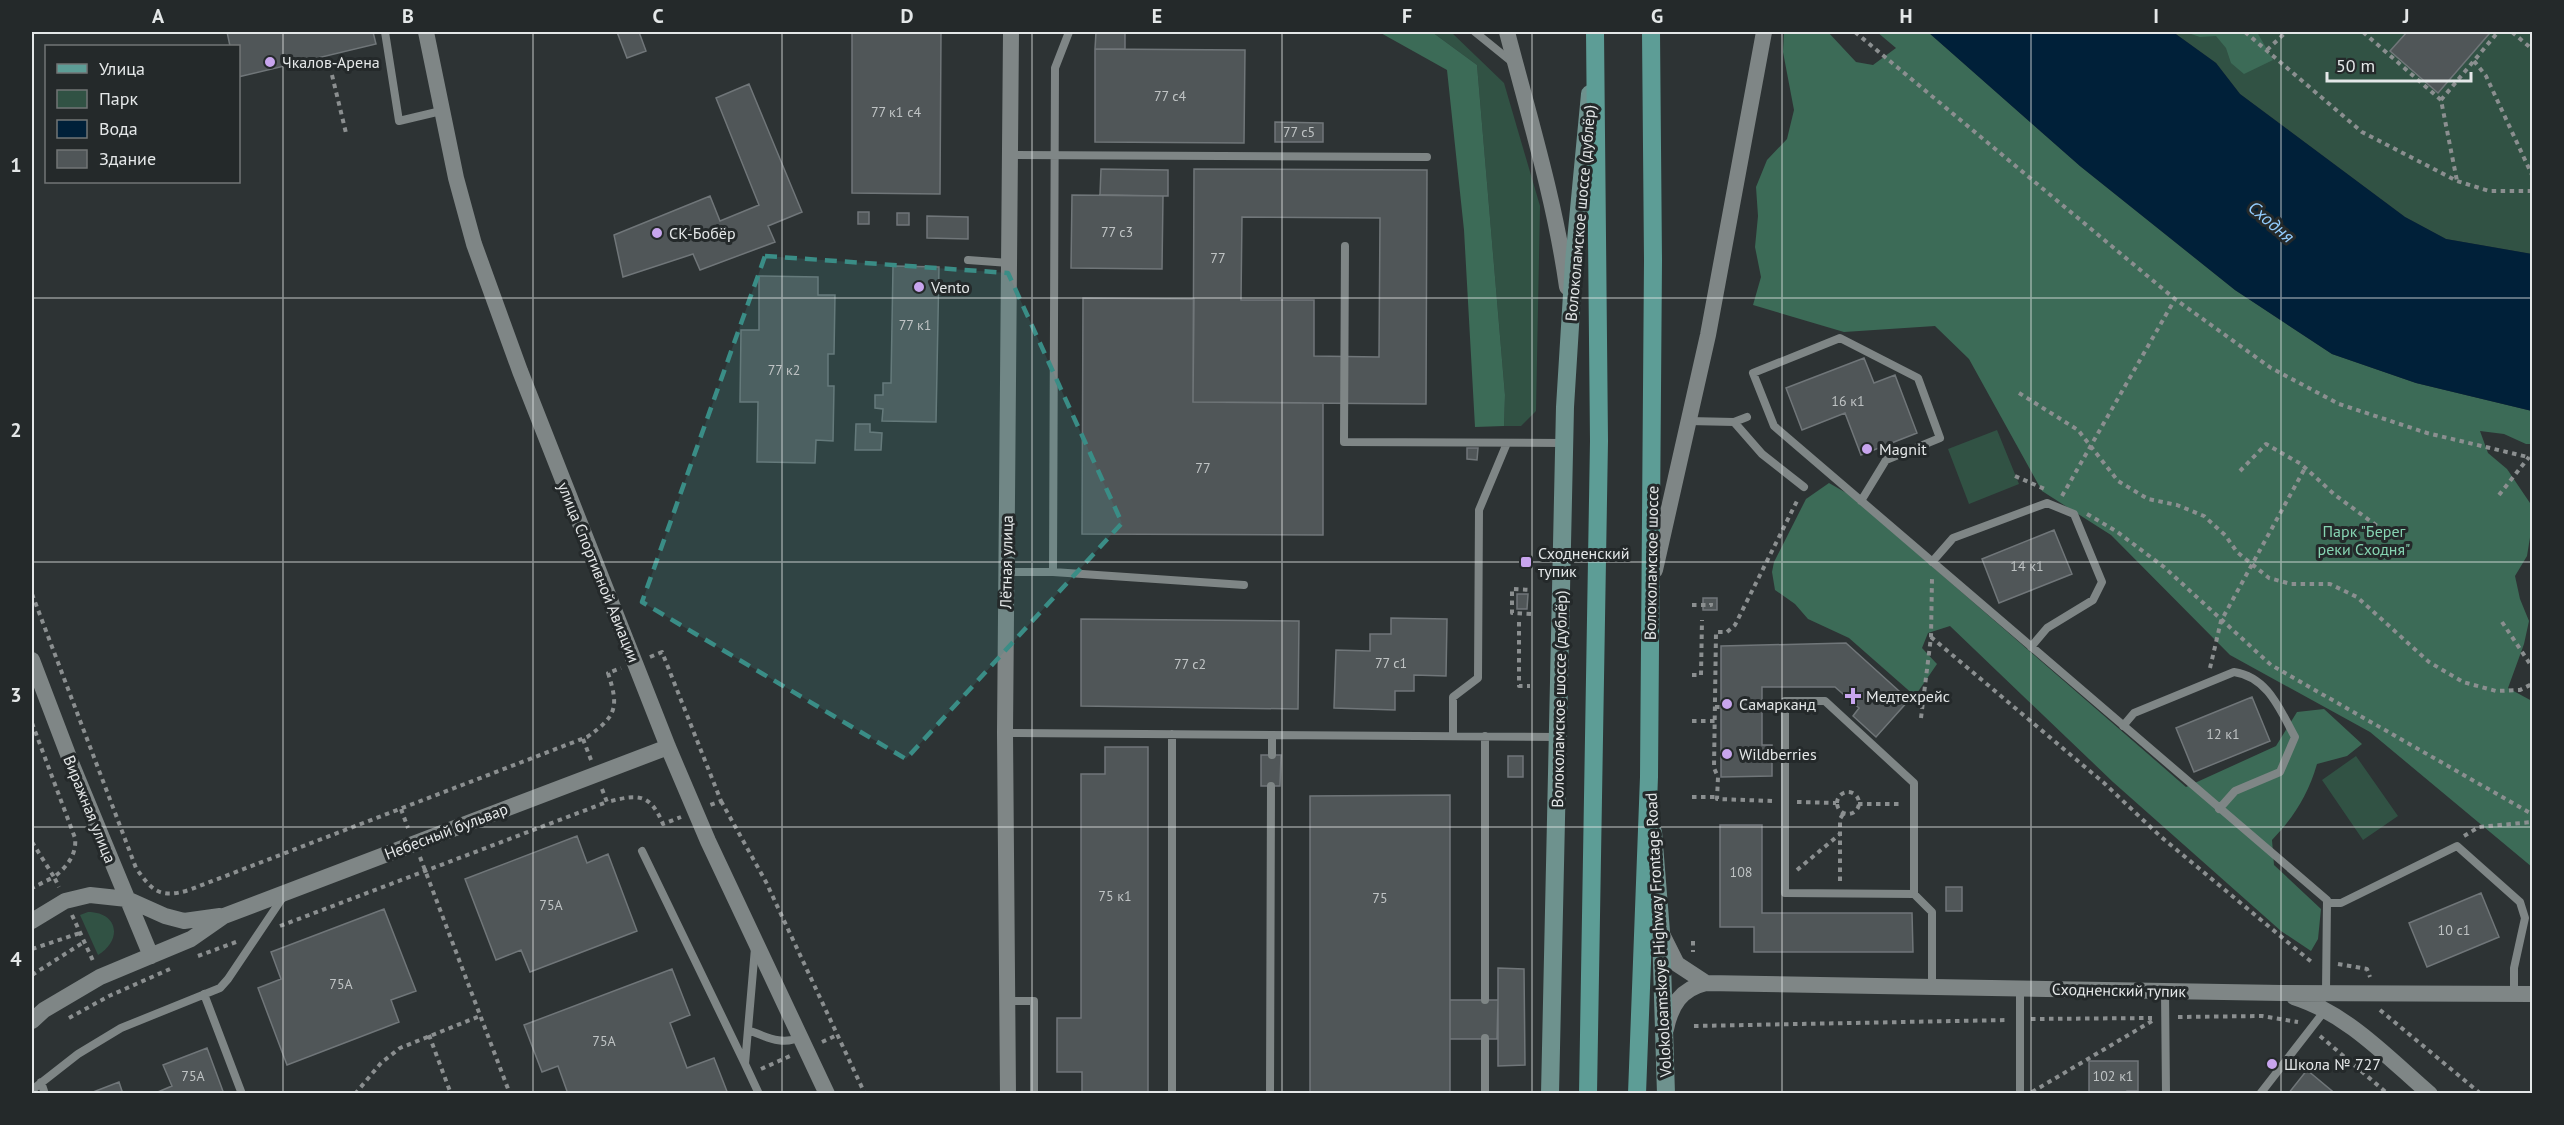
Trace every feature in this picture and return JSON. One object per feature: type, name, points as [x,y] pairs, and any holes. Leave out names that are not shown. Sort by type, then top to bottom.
[{"type":"main road","points":[[1588,1094],[1599,441],[1595,32]]},
{"type":"main road","name":"Волоколамское шоссе","points":[[1637,1094],[1649,777],[1653,272],[1651,32]]},
{"type":"street","name":"улица Спортивной Авиации","points":[[426,32],[456,178],[474,244],[520,371],[668,747],[708,842],[827,1094]]},
{"type":"street","name":"Лётная улица","points":[[1008,1094],[1005,733],[1011,32]]},
{"type":"street","points":[[1507,32],[1561,242],[1570,329]]},
{"type":"street","points":[[1651,589],[1708,335],[1764,32]]},
{"type":"street","name":"Волоколамское шоссе (дублёр)","points":[[1550,1094],[1564,444],[1574,262],[1595,53]]},
{"type":"street","name":"Виражная улица","points":[[32,660],[151,956]]},
{"type":"street","name":"Небесный бульвар","points":[[32,921],[65,901],[90,895],[127,898],[165,916],[184,921],[224,916],[668,747]]},
{"type":"street","name":"Volokoloamskoye Highway Frontage Road","points":[[1649,777],[1661,932],[1666,1094]]},
{"type":"street","name":"Небесный бульвар","points":[[32,1021],[44,1010],[100,976],[191,939],[224,916]]},
{"type":"street","points":[[1661,932],[1677,964],[1706,983]]},
{"type":"street","name":"Сходненский тупик","points":[[1665,1038],[1672,1009],[1678,998],[1695,986],[1706,983],[2282,993],[2326,991],[2532,994]]},
{"type":"street","points":[[2282,993],[2326,1009],[2430,1094]]},
{"type":"lane","points":[[385,32],[399,121],[441,111]]},
{"type":"lane","points":[[1053,572],[1055,68],[1069,32]]},
{"type":"lane","points":[[1475,32],[1516,65]]},
{"type":"lane","points":[[1011,155],[1427,157]]},
{"type":"lane","points":[[1345,246],[1344,442],[1564,444]]},
{"type":"lane","points":[[968,260],[1010,262]]},
{"type":"lane","points":[[1861,501],[1886,460],[1940,438],[1918,378],[1840,338],[1753,373],[1774,426],[1861,501],[2123,726],[2219,809],[2326,900],[2326,991]]},
{"type":"lane","points":[[1689,421],[1734,422],[1747,417]]},
{"type":"lane","points":[[1734,422],[1762,454],[1804,487]]},
{"type":"lane","points":[[1453,736],[1453,697],[1478,678],[1479,510],[1507,443]]},
{"type":"lane","points":[[1932,562],[1953,538],[2047,503],[2074,514],[2102,582],[2093,600],[2047,628],[2031,647]]},
{"type":"lane","points":[[1006,572],[1053,572],[1244,585]]},
{"type":"lane","points":[[2123,726],[2134,713],[2234,672],[2247,674],[2272,694],[2295,737],[2280,772],[2235,790],[2219,809]]},
{"type":"lane","points":[[1914,894],[1914,783],[1825,701],[1785,701],[1785,893],[1914,894],[1932,912],[1932,986]]},
{"type":"lane","points":[[1005,733],[1558,737]]},
{"type":"lane","points":[[1172,734],[1172,1094]]},
{"type":"lane","points":[[1272,735],[1272,755]]},
{"type":"lane","points":[[1485,736],[1485,1000]]},
{"type":"lane","points":[[1270,1094],[1271,786]]},
{"type":"lane","points":[[2326,903],[2341,903],[2457,846],[2520,902],[2525,918],[2514,968],[2514,994]]},
{"type":"lane","points":[[642,851],[759,1094]]},
{"type":"lane","points":[[32,1090],[78,1054],[121,1028],[224,984],[286,893]]},
{"type":"lane","points":[[745,1064],[756,940]]},
{"type":"lane","points":[[2020,988],[2020,1094]]},
{"type":"lane","points":[[2164,991],[2166,1094]]},
{"type":"lane","points":[[204,994],[242,1094]]},
{"type":"lane","points":[[1007,1001],[1034,1001],[1034,1094]]},
{"type":"lane","points":[[2260,1094],[2312,1030],[2326,1009]]},
{"type":"lane","points":[[748,1030],[780,1042],[792,1041],[801,1037]]},
{"type":"lane","points":[[1485,1038],[1485,1094]]},
{"type":"lane","points":[[41,1082],[45,1094]]},
{"type":"path","points":[[1855,32],[2175,300],[2271,368],[2339,404],[2427,433],[2531,458],[2499,495]]},
{"type":"path","points":[[2245,32],[2362,132],[2457,181],[2489,191],[2532,191]]},
{"type":"path","points":[[2267,50],[2286,32]]},
{"type":"path","points":[[2363,32],[2441,100],[2457,181]]},
{"type":"path","points":[[2441,100],[2498,32]]},
{"type":"path","points":[[2512,32],[2532,49]]},
{"type":"path","points":[[2474,61],[2486,76],[2532,175]]},
{"type":"path","points":[[332,75],[346,133]]},
{"type":"path","points":[[2063,494],[2175,300]]},
{"type":"path","points":[[2019,393],[2078,430],[2118,481],[2148,499],[2177,505],[2204,516],[2225,535],[2236,552],[2269,578],[2291,584],[2330,584],[2358,597],[2429,662],[2463,682],[2496,691],[2520,690],[2532,684]]},
{"type":"path","points":[[2240,471],[2266,444],[2305,468],[2335,495],[2388,534]]},
{"type":"path","points":[[2206,684],[2221,621],[2305,468]]},
{"type":"path","points":[[2015,476],[2070,503]]},
{"type":"path","points":[[1804,487],[1735,625],[1726,632],[1716,632],[1714,768],[1718,777],[1717,800],[1836,803]]},
{"type":"path","points":[[2079,509],[2116,531],[2164,567],[2271,665],[2532,814]]},
{"type":"path","points":[[1921,718],[1931,637],[1932,562]]},
{"type":"path","points":[[1531,590],[1523,592],[1512,590],[1512,614],[1531,614]]},
{"type":"path","points":[[32,594],[136,868],[147,884],[162,894],[174,895],[588,737],[607,723],[612,713],[615,695],[608,673],[662,652]]},
{"type":"path","points":[[1692,605],[1711,605],[1710,603]]},
{"type":"path","points":[[1692,675],[1701,675],[1702,620]]},
{"type":"path","points":[[1520,622],[1518,686],[1530,686]]},
{"type":"path","points":[[2502,622],[2532,667]]},
{"type":"path","points":[[1931,637],[2312,964],[2326,964]]},
{"type":"path","points":[[1715,707],[1721,707]]},
{"type":"path","points":[[1692,722],[1715,721]]},
{"type":"path","points":[[32,723],[75,838],[76,847],[62,870],[54,877],[32,888]]},
{"type":"path","points":[[1836,803],[1840,796],[1848,793],[1855,796],[1858,804],[1854,813],[1843,814]]},
{"type":"path","points":[[1692,797],[1718,797]]},
{"type":"path","points":[[721,801],[766,882],[865,1094]]},
{"type":"path","points":[[188,961],[607,802]]},
{"type":"path","points":[[1836,803],[1843,814]]},
{"type":"path","points":[[1858,804],[1914,804]]},
{"type":"path","points":[[401,809],[510,1094]]},
{"type":"path","points":[[1840,893],[1840,819],[1843,814]]},
{"type":"path","points":[[2457,846],[2466,834],[2479,827],[2532,822]]},
{"type":"path","points":[[1785,881],[1840,834]]},
{"type":"path","points":[[32,842],[54,877],[109,996]]},
{"type":"path","points":[[174,895],[184,921]]},
{"type":"path","points":[[32,949],[80,933]]},
{"type":"path","points":[[191,939],[198,957]]},
{"type":"path","points":[[1693,940],[1693,952]]},
{"type":"path","points":[[32,975],[84,942]]},
{"type":"path","points":[[2335,953],[2336,963],[2367,969],[2370,977]]},
{"type":"path","points":[[59,1024],[109,996],[178,965]]},
{"type":"path","points":[[2377,1003],[2381,1012],[2481,1094]]},
{"type":"path","points":[[355,1094],[391,1054],[429,1035],[480,1016]]},
{"type":"path","points":[[2166,1017],[2262,1016],[2290,1020],[2312,1030],[2388,1094]]},
{"type":"path","points":[[1694,1026],[2158,1017],[2030,1094]]},
{"type":"path","points":[[429,1035],[451,1094]]},
{"type":"highlighted area","points":[[765,256],[1008,273],[1122,523],[906,759],[642,602]]},
{"type":"green space","points":[[1379,32],[1432,32],[1477,65],[1505,395],[1504,426],[1475,427],[1464,230],[1447,70]]},
{"type":"green space","points":[[1432,32],[1451,32],[1504,83],[1540,206],[1536,411],[1521,426],[1504,426],[1505,395],[1477,65]]},
{"type":"green space","name":"Парк \"Берег реки Сходня\"","points":[[1784,32],[1828,32],[1856,62],[1873,65],[1896,48],[1877,32],[1928,32],[2080,166],[2235,290],[2332,354],[2416,383],[2532,411],[2532,444],[2526,444],[2504,434],[2480,431],[2488,453],[2507,469],[2532,506],[2532,525],[2527,556],[2515,576],[2520,599],[2529,621],[2524,644],[2508,688],[2532,701],[2532,867],[2370,732],[2230,655],[2111,535],[2042,491],[1969,359],[1935,326],[1844,332],[1753,305],[1761,277],[1755,247],[1758,216],[1756,187],[1767,160],[1787,139],[1794,110],[1783,52]]},
{"type":"green space","points":[[2173,32],[2532,32],[2532,254],[2446,239],[2405,217],[2240,94],[2216,63]]},
{"type":"green space","points":[[2185,32],[2257,32],[2273,60],[2244,74],[2231,63],[2226,48],[2216,36],[2200,37]]},
{"type":"green space","points":[[1997,430],[2019,484],[1969,504],[1948,449]]},
{"type":"green space","points":[[1829,483],[1850,495],[2186,787],[2276,746],[2297,712],[2324,709],[2362,744],[2347,756],[2317,764],[2299,805],[2272,840],[2274,865],[2321,909],[2318,939],[2311,951],[2281,931],[2113,782],[1950,626],[1928,633],[1922,648],[1937,664],[1915,696],[1849,638],[1808,619],[1795,604],[1775,590],[1772,572],[1774,562],[1806,499]]},
{"type":"green space","points":[[2356,756],[2398,816],[2363,840],[2322,780]]},
{"type":"green space","points":[[88,912],[106,917],[114,928],[111,942],[98,955],[80,915]]},
{"type":"water","name":"Сходня","points":[[1928,32],[2173,32],[2216,63],[2240,94],[2405,217],[2446,239],[2532,254],[2532,411],[2416,383],[2332,354],[2235,290],[2080,166]]},
{"type":"building","name":"Чкалов-Арена","points":[[227,32],[373,32],[376,44],[240,77],[240,45],[230,45]]},
{"type":"building","points":[[617,32],[639,32],[646,51],[627,58]]},
{"type":"building","points":[[852,32],[941,32],[940,194],[852,193]]},
{"type":"building","points":[[1096,32],[1125,32],[1125,49],[1095,49]]},
{"type":"building","points":[[2407,32],[2487,32],[2489,34],[2438,93],[2390,51]]},
{"type":"building","points":[[1095,49],[1245,50],[1244,143],[1095,142]]},
{"type":"building","points":[[749,84],[802,212],[768,226],[775,242],[700,270],[693,254],[623,277],[614,235],[710,196],[720,221],[759,205],[716,98]]},
{"type":"building","points":[[1275,122],[1323,123],[1323,142],[1275,142]]},
{"type":"building","points":[[1101,169],[1168,170],[1168,196],[1100,195]]},
{"type":"building","points":[[1194,169],[1427,170],[1426,404],[1193,402]],"holes":[[[1242,217],[1380,218],[1379,357],[1314,356],[1314,300],[1241,300]]]},
{"type":"building","points":[[1072,195],[1163,196],[1162,269],[1071,268]]},
{"type":"building","points":[[858,212],[869,212],[869,224],[858,224]]},
{"type":"building","points":[[897,213],[909,213],[909,225],[897,225]]},
{"type":"building","points":[[927,216],[968,217],[968,239],[927,238]]},
{"type":"building","points":[[893,266],[939,267],[936,422],[882,421],[883,409],[875,408],[875,395],[883,395],[883,383],[891,383]]},
{"type":"building","points":[[759,276],[818,277],[818,295],[835,295],[834,354],[828,354],[828,386],[834,386],[833,441],[816,440],[815,463],[757,462],[758,402],[740,402],[741,330],[759,330]]},
{"type":"building","points":[[1083,298],[1194,299],[1193,402],[1323,403],[1323,535],[1082,534]]},
{"type":"building","points":[[1864,358],[1874,383],[1895,375],[1917,433],[1861,455],[1845,413],[1802,430],[1786,388]]},
{"type":"building","points":[[856,424],[870,424],[870,432],[882,433],[881,450],[855,450]]},
{"type":"building","points":[[1467,448],[1478,448],[1477,460],[1467,459]]},
{"type":"building","points":[[2054,530],[2072,574],[1999,603],[1982,559]]},
{"type":"building","points":[[1517,594],[1528,594],[1527,609],[1517,609]]},
{"type":"building","points":[[1703,598],[1717,598],[1717,610],[1703,610]]},
{"type":"building","points":[[1391,618],[1447,619],[1446,676],[1414,675],[1414,691],[1395,691],[1395,710],[1334,708],[1336,650],[1370,651],[1370,634],[1391,634]]},
{"type":"building","points":[[1081,619],[1299,621],[1298,709],[1081,706]]},
{"type":"building","points":[[1846,643],[1909,700],[1876,737],[1853,716],[1859,708],[1835,687],[1762,687],[1762,745],[1772,745],[1772,776],[1721,777],[1721,646]]},
{"type":"building","points":[[2252,697],[2270,741],[2194,772],[2176,728]]},
{"type":"building","points":[[1105,747],[1148,747],[1148,1094],[1082,1094],[1082,1072],[1057,1072],[1057,1018],[1081,1018],[1081,774],[1105,774]]},
{"type":"building","points":[[1261,755],[1281,755],[1280,786],[1261,786]]},
{"type":"building","points":[[1508,756],[1523,756],[1523,777],[1508,777]]},
{"type":"building","points":[[1450,795],[1450,1094],[1310,1094],[1310,796]]},
{"type":"building","points":[[1720,825],[1762,825],[1762,913],[1912,913],[1913,952],[1754,952],[1754,927],[1720,927]]},
{"type":"building","points":[[577,836],[587,863],[608,854],[637,931],[530,972],[521,950],[496,960],[465,879]]},
{"type":"building","points":[[1946,887],[1962,887],[1962,911],[1946,911]]},
{"type":"building","points":[[2481,893],[2499,937],[2427,967],[2409,923]]},
{"type":"building","points":[[384,909],[416,991],[391,1000],[399,1022],[287,1065],[258,988],[281,979],[271,952]]},
{"type":"building","points":[[1498,968],[1524,969],[1525,1065],[1498,1066]]},
{"type":"building","points":[[672,969],[690,1015],[670,1023],[687,1068],[714,1058],[728,1094],[568,1094],[558,1066],[542,1072],[524,1025]]},
{"type":"building","points":[[1450,1000],[1498,1000],[1497,1039],[1450,1039]]},
{"type":"building","points":[[207,1048],[224,1094],[153,1094],[172,1086],[163,1065]]},
{"type":"building","points":[[2089,1061],[2138,1061],[2138,1091],[2127,1091],[2127,1094],[2089,1094]]},
{"type":"building","points":[[2307,1070],[2332,1091],[2330,1094],[2288,1094]]},
{"type":"building","points":[[119,1082],[123,1094],[88,1094]]},
{"type":"place","name":"Чкалов-Арена","points":[[270,62]]},
{"type":"place","name":"СК-Бобёр","points":[[657,233]]},
{"type":"place","name":"Vento","points":[[919,287]]},
{"type":"place","name":"Magnit","points":[[1867,449]]},
{"type":"place","name":"Сходненский тупик","points":[[1526,562]]},
{"type":"place","name":"Медтехрейс","points":[[1853,696]]},
{"type":"place","name":"Самарканд","points":[[1727,704]]},
{"type":"place","name":"Wildberries","points":[[1727,754]]},
{"type":"place","name":"Школа № 727","points":[[2272,1064]]}]
